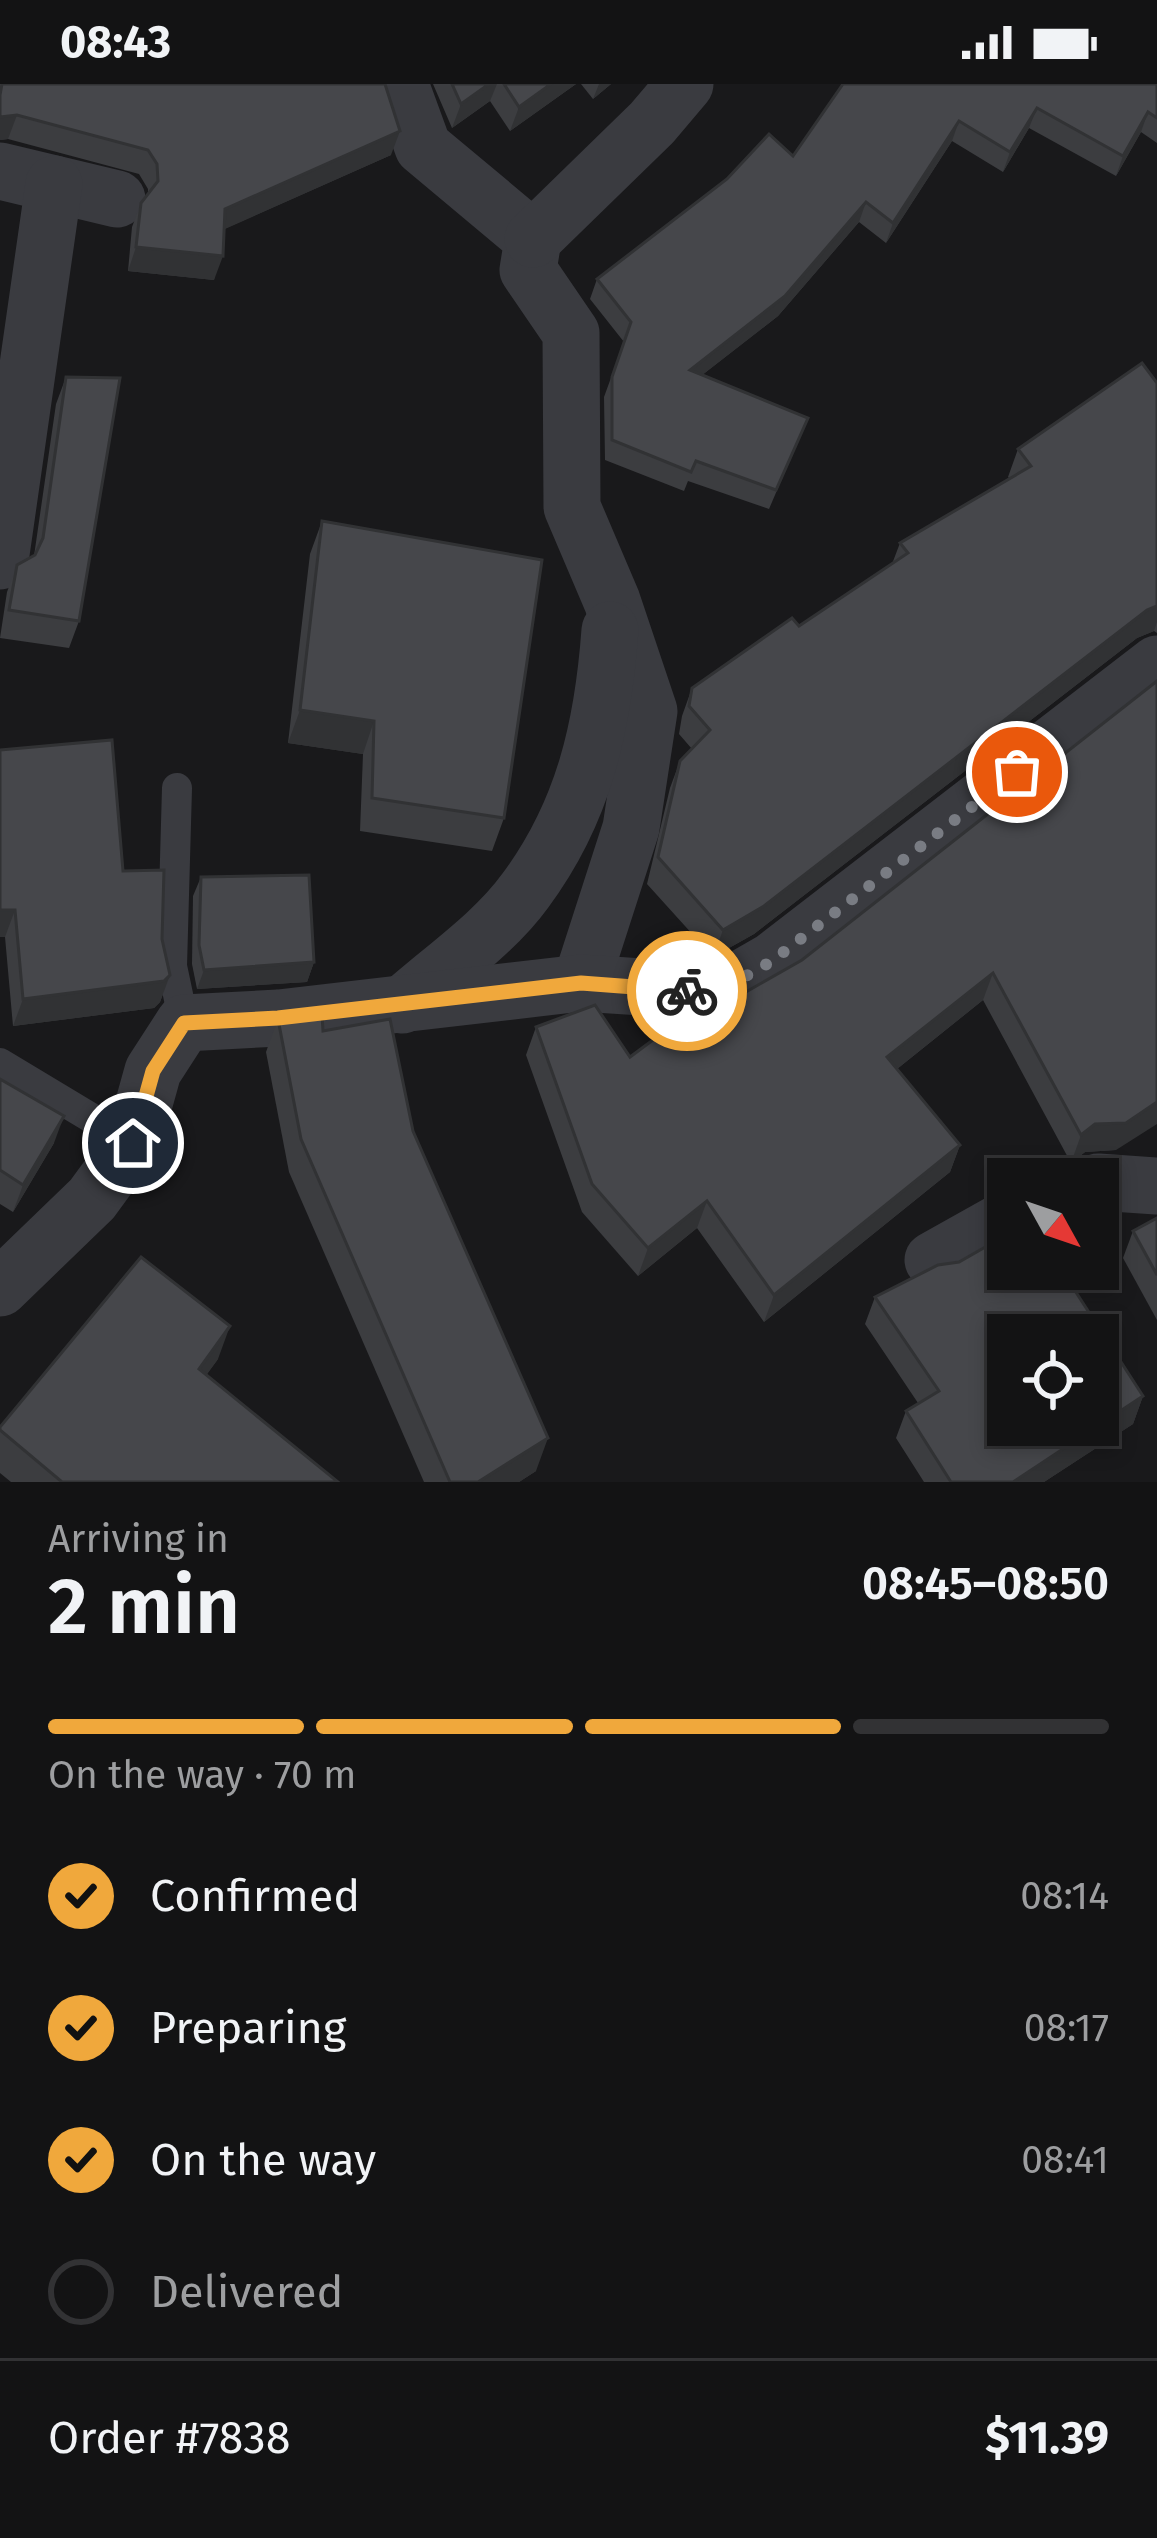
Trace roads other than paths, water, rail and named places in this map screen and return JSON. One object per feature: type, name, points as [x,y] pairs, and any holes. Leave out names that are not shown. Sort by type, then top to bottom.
[{"type":"street","points":[[400,84],[423,147],[532,239]]},
{"type":"street","points":[[581,983],[632,828],[650,712],[612,602],[572,507],[571,333],[528,270],[532,239],[652,123],[685,84]]},
{"type":"street","points":[[0,561],[27,178],[117,200]]},
{"type":"street","points":[[402,1005],[523,895],[576,809],[605,705],[612,602]]},
{"type":"street","points":[[4,1276],[92,1199],[133,1143],[153,1071],[184,1023],[402,1005],[581,983],[718,992],[772,961],[1157,664]]},
{"type":"street","points":[[1119,1183],[1157,1186]]},
{"type":"street","points":[[933,1260],[987,1230]]},
{"type":"lane","points":[[177,788],[172,966],[184,1023]]},
{"type":"lane","points":[[0,1063],[133,1143]]}]
